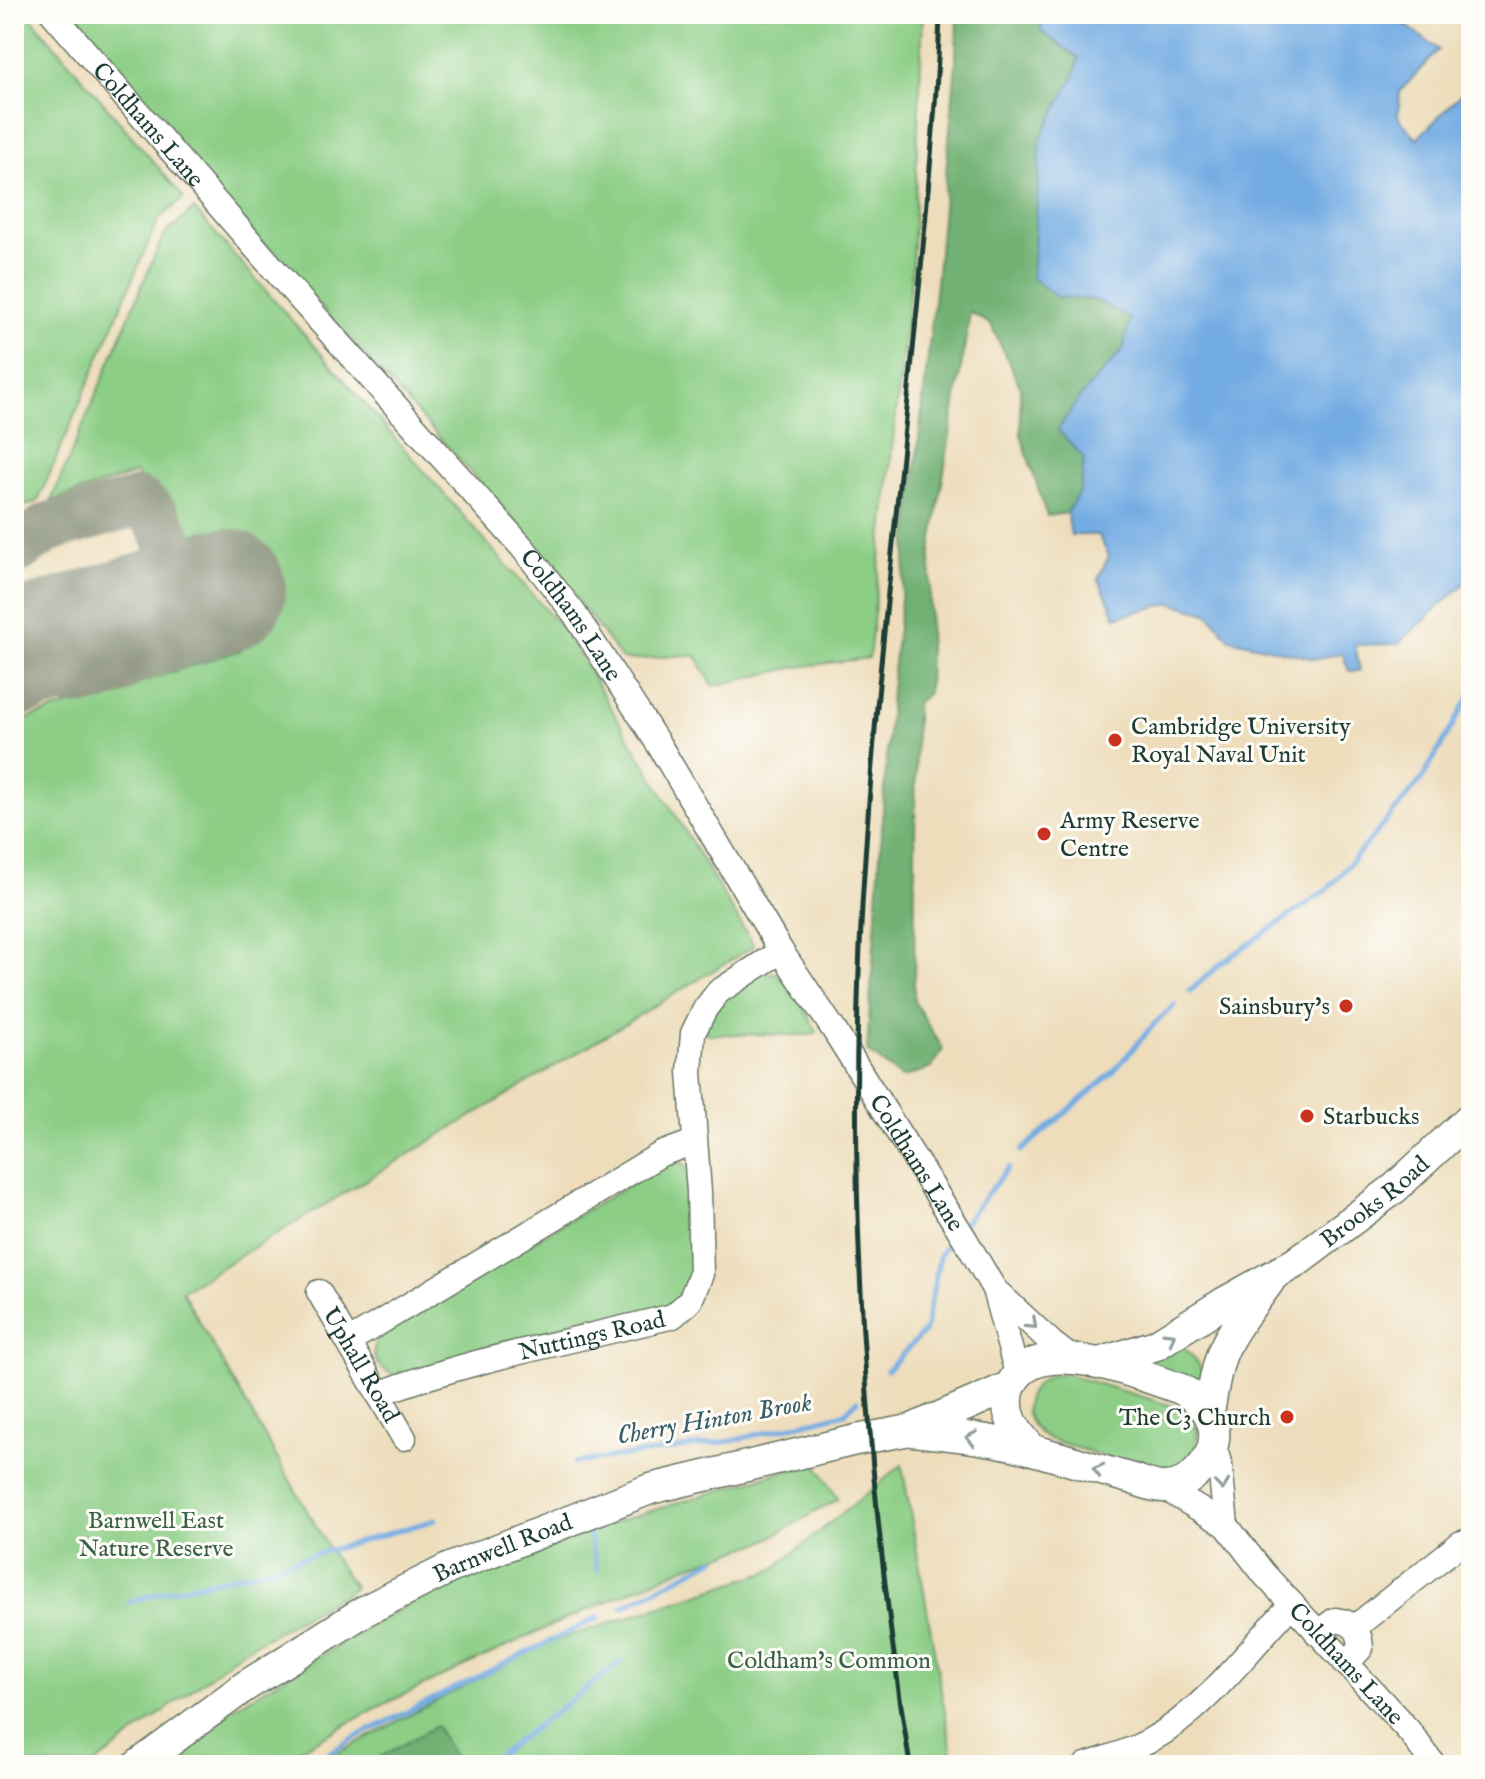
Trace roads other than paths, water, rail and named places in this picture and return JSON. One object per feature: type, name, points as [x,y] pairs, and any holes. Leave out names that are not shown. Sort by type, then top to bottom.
[{"type":"main road","name":"Brooks Road","points":[[1014,1382],[1029,1366],[1048,1359],[1084,1361],[1156,1345],[1225,1302],[1273,1277],[1356,1219],[1395,1188],[1471,1117]]},
{"type":"main road","name":"Brooks Road","points":[[1214,1447],[1214,1430],[1209,1412],[1223,1351],[1273,1277]]},
{"type":"main road","points":[[1084,1361],[1181,1389],[1196,1398],[1209,1412]]},
{"type":"main road","points":[[1014,1382],[1008,1401],[1009,1417],[1016,1432],[1032,1449]]},
{"type":"main road","name":"Barnwell Road","points":[[138,1765],[244,1687],[354,1617],[450,1568],[650,1489],[910,1430],[1014,1382]]},
{"type":"main road","name":"Barnwell Road","points":[[910,1430],[1032,1449],[1164,1488]]},
{"type":"main road","points":[[1164,1488],[1186,1480],[1202,1469],[1214,1447]]},
{"type":"street","name":"Coldhams Lane","points":[[53,14],[292,290],[555,586],[636,708],[781,951],[834,1030],[994,1289],[1014,1382]]},
{"type":"street","name":"Nuttings Road","points":[[378,1394],[411,1381],[476,1363],[673,1316],[683,1310],[697,1289],[701,1274],[699,1192],[690,1072],[693,1033],[718,992],[781,951]]},
{"type":"street","points":[[349,1341],[661,1154],[694,1142]]},
{"type":"street","name":"Coldhams Lane","points":[[994,1289],[1084,1361]]},
{"type":"street","name":"Uphall Road","points":[[319,1292],[404,1438]]},
{"type":"street","points":[[1214,1447],[1220,1465],[1226,1525]]},
{"type":"street","name":"Coldhams Lane","points":[[1164,1488],[1226,1525],[1317,1633],[1409,1731],[1434,1765]]},
{"type":"street","points":[[1355,1627],[1461,1543]]},
{"type":"street","points":[[1086,1765],[1151,1740],[1192,1712],[1292,1604]]},
{"type":"street","points":[[1317,1633],[1335,1620],[1346,1621],[1355,1627],[1361,1648],[1346,1664]]},
{"type":"water","points":[[1041,14],[1391,14],[1439,50],[1400,91],[1398,117],[1417,139],[1462,93],[1471,89],[1471,572],[1463,585],[1398,644],[1355,645],[1360,671],[1349,671],[1342,653],[1315,659],[1230,639],[1208,613],[1171,603],[1116,617],[1098,578],[1109,556],[1098,535],[1071,535],[1067,513],[1081,489],[1084,458],[1058,430],[1079,398],[1123,350],[1130,319],[1096,300],[1057,297],[1032,278],[1041,138],[1074,77],[1079,58],[1041,31]]},
{"type":"waterway","name":"Cherry Hinton Brook","points":[[1190,991],[1223,962],[1328,889],[1422,779],[1471,694]]},
{"type":"waterway","name":"Cherry Hinton Brook","points":[[1021,1151],[1113,1072],[1155,1023],[1175,1005]]},
{"type":"waterway","name":"Cherry Hinton Brook","points":[[964,1223],[1008,1168]]},
{"type":"waterway","name":"Cherry Hinton Brook","points":[[887,1370],[925,1331],[940,1254],[955,1234]]},
{"type":"waterway","name":"Cherry Hinton Brook","points":[[574,1463],[731,1441],[845,1413],[857,1401]]},
{"type":"waterway","points":[[129,1602],[250,1573],[435,1520]]},
{"type":"waterway","name":"Cherry Hinton Brook","points":[[588,1529],[597,1570]]},
{"type":"waterway","points":[[622,1607],[715,1559]]},
{"type":"waterway","points":[[310,1765],[354,1738],[599,1617]]},
{"type":"waterway","points":[[486,1765],[621,1662]]},
{"type":"railway","points":[[910,1765],[880,1540],[870,1427],[862,1313],[857,1085],[859,971],[871,779],[925,225],[940,14]]},
{"type":"place","name":"Cambridge University Royal Naval Unit","points":[[1115,740]]},
{"type":"place","name":"Army Reserve Centre","points":[[1044,834]]},
{"type":"place","name":"Sainsbury's","points":[[1346,1006]]},
{"type":"place","name":"Starbucks","points":[[1307,1116]]},
{"type":"place","name":"The C3 Church","points":[[1287,1417]]},
{"type":"park label","name":"Barnwell East Nature Reserve","points":[[156,1534]]},
{"type":"park label","name":"Coldham's Common","points":[[829,1660]]}]
